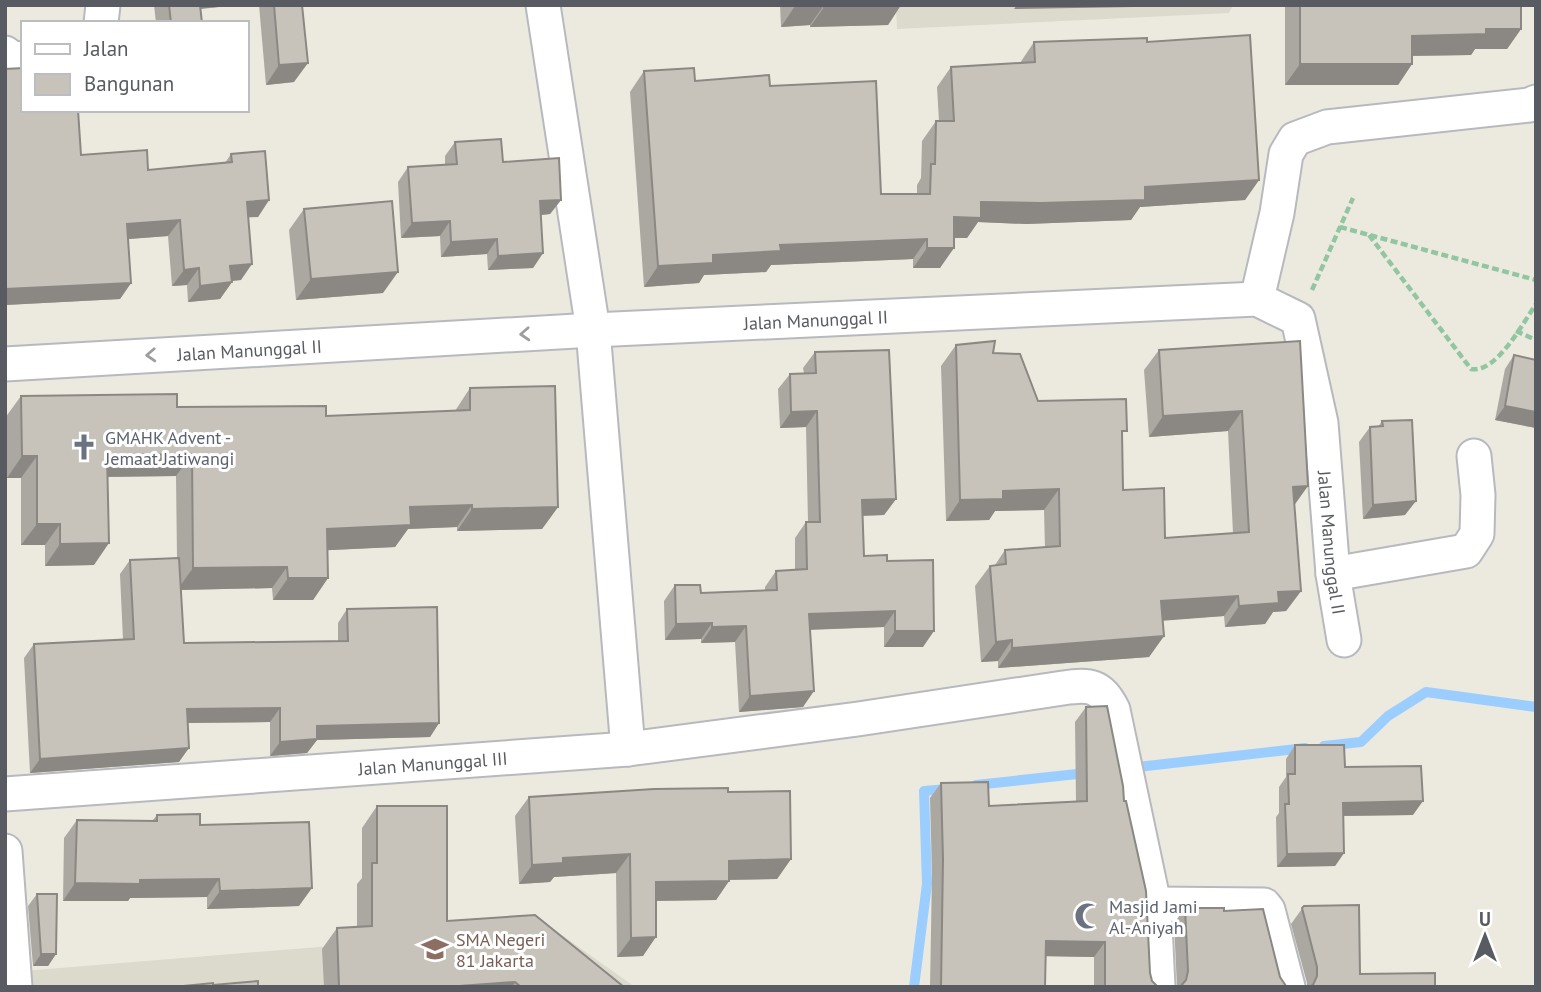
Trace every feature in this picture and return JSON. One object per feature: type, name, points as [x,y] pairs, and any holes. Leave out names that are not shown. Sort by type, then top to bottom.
[{"type":"street","points":[[542,5],[593,330],[628,749]]},
{"type":"street","points":[[5,53],[11,58],[21,59]]},
{"type":"street","points":[[1257,299],[1277,213],[1286,154],[1294,139],[1327,127],[1532,104]]},
{"type":"street","name":"Jalan Manunggal II","points":[[5,364],[593,330],[1257,299],[1298,319],[1321,423],[1333,574],[1344,640]]},
{"type":"street","points":[[1333,574],[1466,551],[1477,534],[1478,495],[1474,456]]},
{"type":"street","name":"Jalan Manunggal III","points":[[5,794],[628,749],[1080,686],[1091,687],[1100,690],[1113,710],[1154,904]]},
{"type":"street","points":[[5,851],[15,987]]},
{"type":"street","points":[[1158,987],[1154,904],[1264,905],[1268,910],[1288,987]]},
{"type":"path","points":[[1298,319],[1353,198]]},
{"type":"path","points":[[1340,227],[1536,280]]},
{"type":"path","points":[[1369,234],[1471,369],[1476,370],[1494,363],[1536,304]]},
{"type":"path","points":[[1517,331],[1536,340]]},
{"type":"shaded area","points":[[896,5],[1233,5],[1229,13],[897,29]]},
{"type":"shaded area","name":"SMA Negeri 81 Jakarta","points":[[552,928],[635,987],[24,987],[23,971]]},
{"type":"building","points":[[169,5],[200,5],[202,21],[171,21]]},
{"type":"building","points":[[274,5],[302,5],[308,63],[279,65]]},
{"type":"building","points":[[824,5],[875,5],[824,7]]},
{"type":"building","points":[[1300,5],[1521,5],[1521,29],[1486,29],[1486,34],[1412,36],[1412,64],[1300,64]]},
{"type":"building","points":[[1250,35],[1259,180],[1145,187],[1145,200],[981,202],[981,218],[954,217],[954,248],[927,248],[927,239],[780,245],[781,251],[713,255],[713,263],[658,266],[644,71],[694,68],[695,81],[769,75],[770,86],[876,81],[881,194],[930,194],[931,164],[935,164],[936,121],[954,121],[951,67],[1035,62],[1034,42],[1147,38],[1147,42]]},
{"type":"building","points":[[21,68],[21,112],[78,112],[81,155],[147,150],[148,170],[232,162],[231,154],[265,151],[269,200],[247,202],[252,264],[230,266],[232,282],[200,286],[199,268],[184,270],[180,220],[127,224],[131,283],[5,289],[5,69]]},
{"type":"building","points":[[501,139],[503,162],[559,158],[561,200],[540,201],[543,253],[498,256],[497,239],[451,242],[450,221],[412,223],[408,167],[457,164],[455,142]]},
{"type":"building","points":[[392,201],[398,272],[311,279],[304,209]]},
{"type":"building","points":[[995,341],[993,353],[1020,354],[1038,401],[1126,399],[1127,431],[1122,431],[1123,490],[1164,488],[1165,538],[1249,532],[1242,411],[1163,416],[1159,350],[1300,341],[1308,486],[1293,487],[1301,591],[1278,592],[1279,603],[1239,606],[1238,596],[1161,601],[1164,636],[1012,648],[1012,640],[996,642],[990,566],[1006,564],[1005,550],[1060,546],[1059,489],[1003,491],[1003,499],[960,500],[956,345]]},
{"type":"building","points":[[889,350],[896,499],[862,500],[864,556],[887,555],[887,561],[933,560],[934,631],[895,631],[895,611],[809,614],[814,691],[750,696],[746,626],[676,624],[675,585],[700,585],[701,593],[777,590],[776,571],[807,569],[806,522],[820,522],[817,411],[791,412],[790,374],[816,373],[815,352]]},
{"type":"building","points":[[1514,355],[1536,360],[1536,412],[1505,406]]},
{"type":"building","points":[[555,386],[558,507],[410,507],[411,525],[327,529],[328,578],[288,578],[287,567],[193,568],[192,454],[107,455],[109,543],[60,544],[60,524],[37,524],[37,456],[22,456],[21,396],[177,394],[177,407],[326,406],[326,416],[470,410],[470,388]]},
{"type":"building","points":[[1412,420],[1416,501],[1373,505],[1370,427],[1383,426],[1382,421]]},
{"type":"building","points":[[179,558],[184,643],[348,641],[347,609],[437,607],[439,723],[317,726],[317,739],[280,742],[280,708],[187,709],[189,748],[40,759],[34,644],[134,639],[130,560]]},
{"type":"building","points":[[1107,706],[1124,801],[1146,891],[1150,973],[1152,981],[1158,987],[1105,987],[1105,942],[1046,941],[1045,987],[941,987],[941,783],[988,782],[989,806],[1087,801],[1086,707]]},
{"type":"building","points":[[1295,745],[1344,745],[1345,767],[1421,766],[1423,801],[1343,803],[1344,853],[1287,854],[1285,804],[1289,804],[1288,774],[1295,774]]},
{"type":"building","points":[[728,788],[728,792],[790,791],[791,859],[729,861],[729,881],[656,882],[656,937],[631,938],[630,854],[563,858],[563,863],[532,865],[529,797],[654,789]]},
{"type":"building","points":[[377,806],[447,806],[447,921],[535,915],[624,987],[521,987],[515,982],[445,987],[339,987],[337,928],[372,926],[372,863],[377,863]]},
{"type":"building","points":[[200,814],[200,825],[309,822],[312,888],[220,891],[219,879],[140,880],[140,884],[75,883],[77,820],[157,821],[157,815]]},
{"type":"building","points":[[37,894],[57,894],[56,954],[41,954]]},
{"type":"building","points":[[1359,905],[1360,974],[1435,973],[1435,987],[1309,987],[1317,976],[1317,967],[1302,908]]},
{"type":"building","points":[[1185,908],[1224,908],[1224,911],[1263,909],[1280,977],[1288,987],[1180,987],[1186,980],[1188,971]]},
{"type":"building","points":[[258,981],[258,987],[173,987],[213,983]]},
{"type":"waterway","points":[[1324,746],[1361,742],[1388,716],[1426,692],[1536,707]]},
{"type":"waterway","points":[[1129,768],[1305,748]]},
{"type":"waterway","points":[[976,785],[1086,773]]},
{"type":"waterway","points":[[914,987],[927,884],[924,791],[947,789]]},
{"type":"place","name":"GMAHK Advent - Jemaat Jatiwangi","points":[[84,447]]},
{"type":"place","name":"Masjid Jami Al-Aniyah","points":[[1088,916]]},
{"type":"place","name":"SMA Negeri 81 Jakarta","points":[[435,949]]}]
